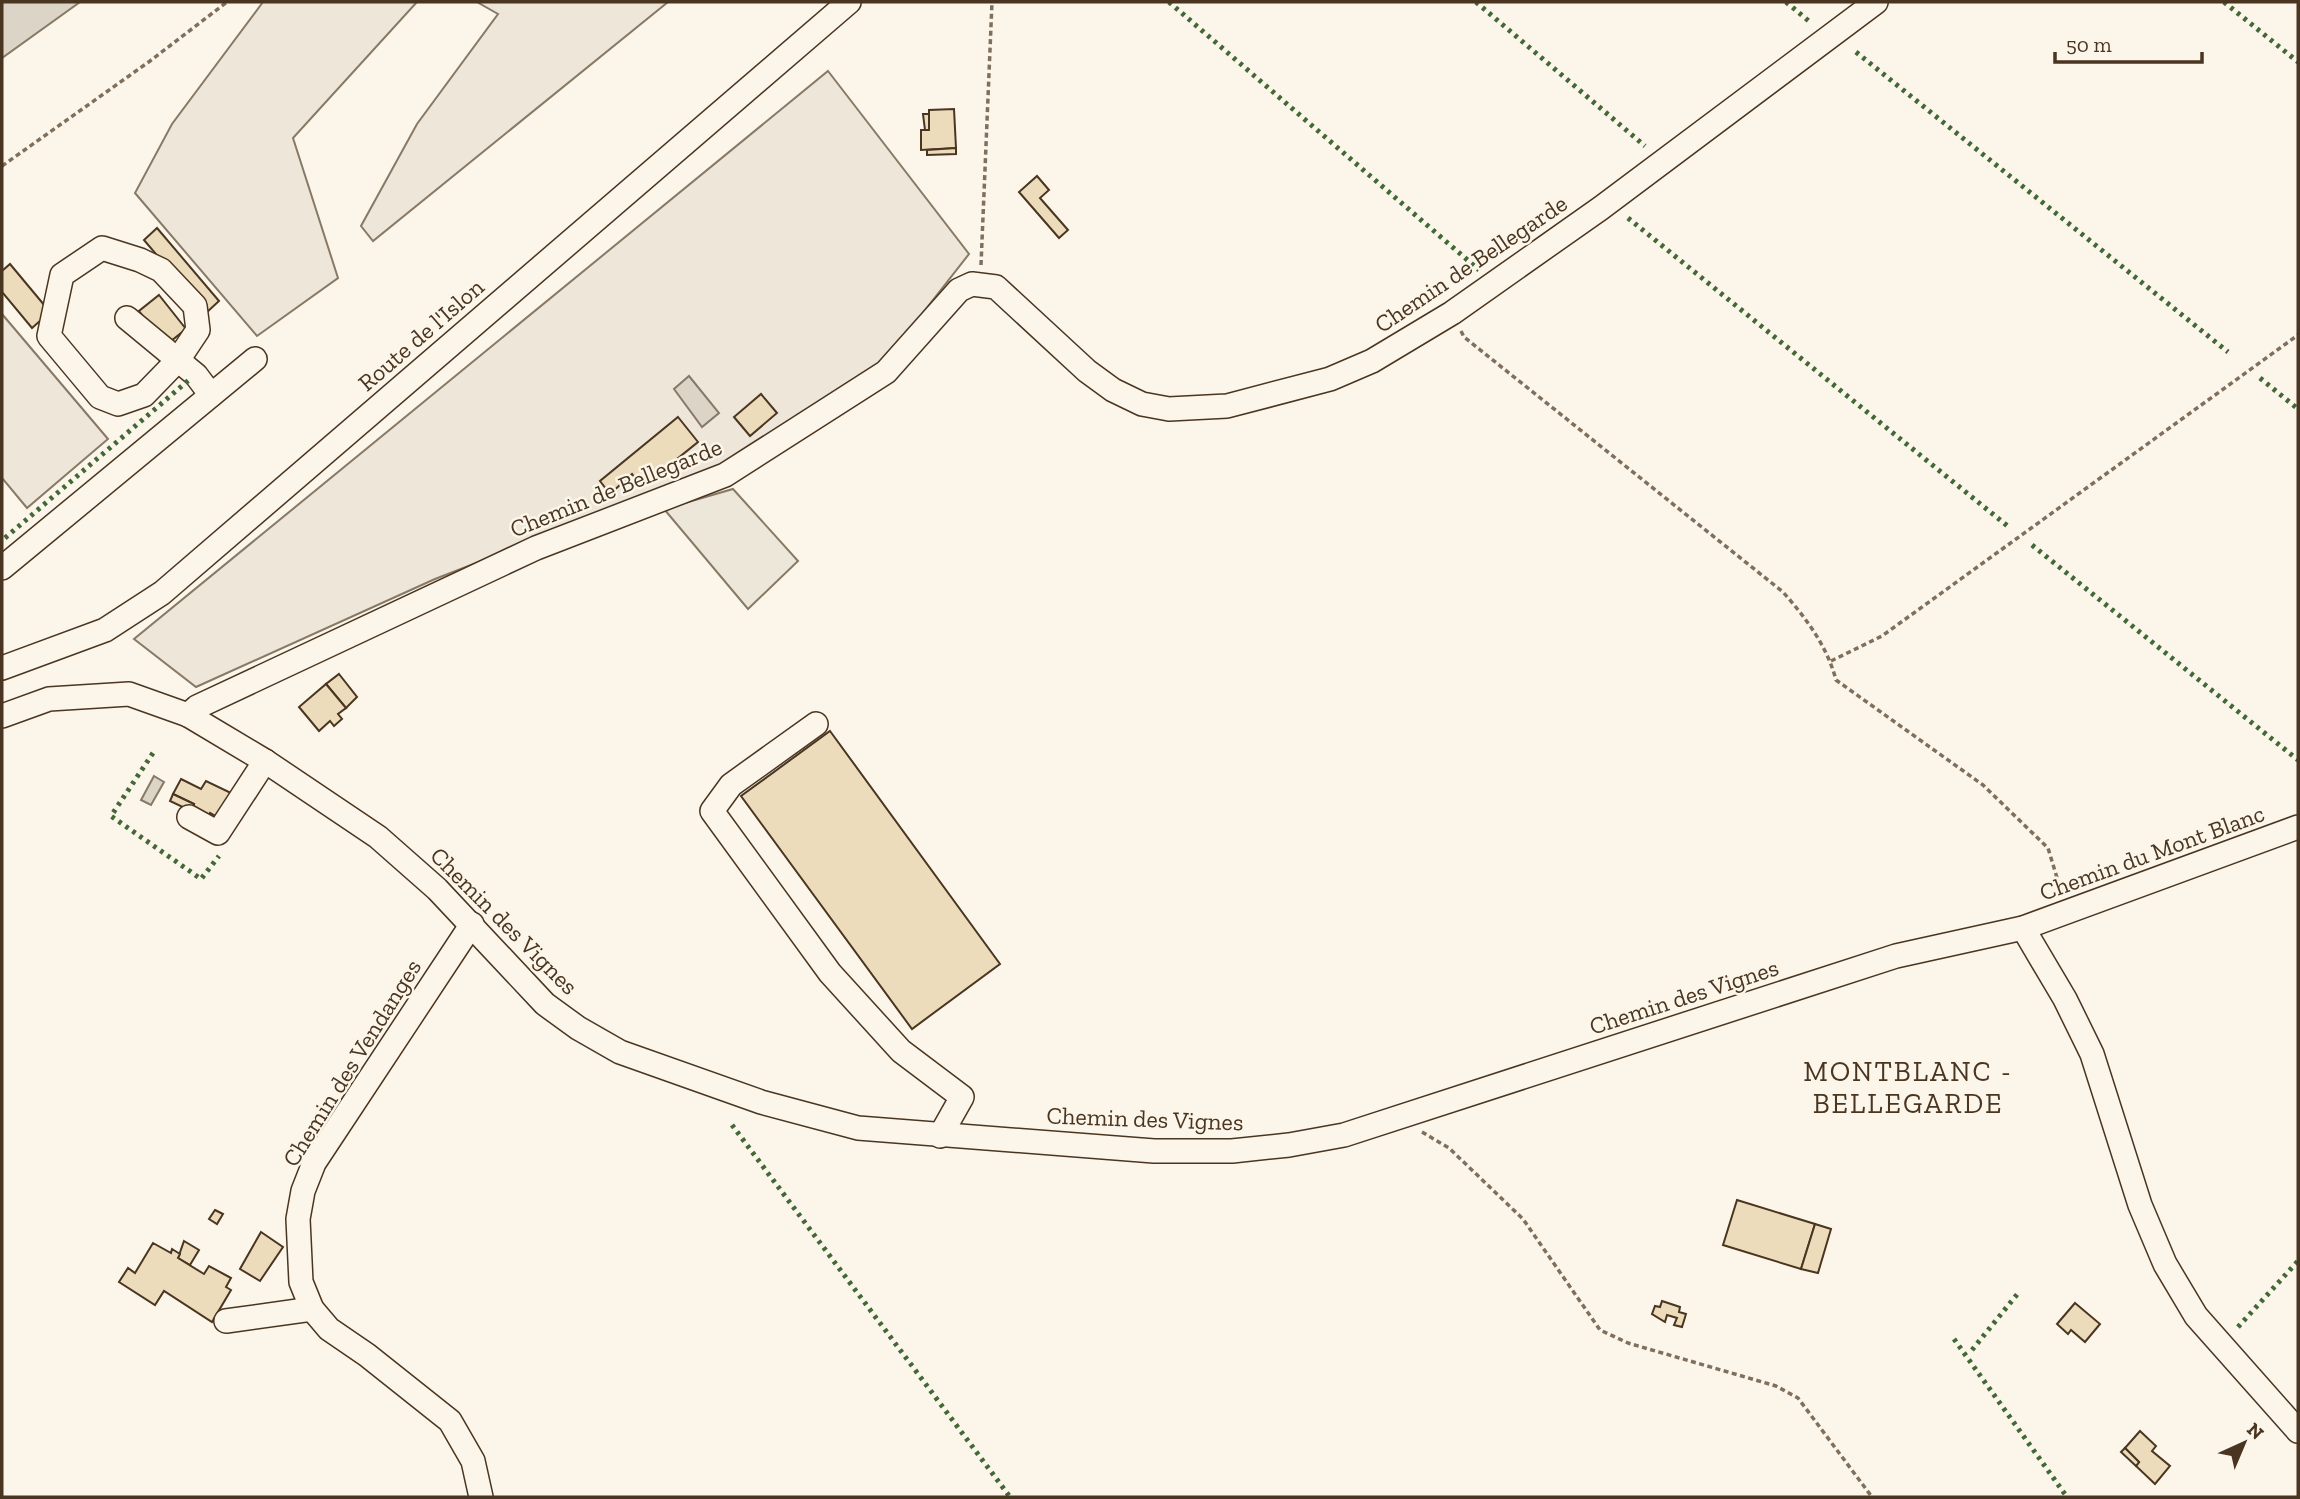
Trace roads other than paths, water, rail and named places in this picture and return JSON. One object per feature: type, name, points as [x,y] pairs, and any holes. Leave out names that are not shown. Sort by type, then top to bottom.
[{"type":"street","name":"Route de l'Islon","points":[[2,668],[105,630],[162,593],[849,2]]},
{"type":"street","name":"Chemin de Bellegarde","points":[[188,715],[197,707],[314,650],[536,548],[724,475],[886,372],[959,290],[972,284],[996,288],[1087,371],[1113,390],[1142,404],[1169,409],[1227,406],[1330,379],[1372,361],[1452,313],[1601,208],[1876,2]]},
{"type":"street","points":[[102,248],[141,260],[161,270],[195,306],[198,330],[178,360],[144,395],[118,404],[100,397],[49,336],[62,275],[102,248]]},
{"type":"street","points":[[127,318],[196,375],[211,395]]},
{"type":"street","points":[[2,568],[255,359]]},
{"type":"street","name":"Chemin des Vignes","points":[[2,716],[49,699],[129,694],[188,715],[265,761],[378,837],[472,925],[545,1004],[620,1052],[761,1102],[858,1128],[1154,1151],[1232,1152],[1289,1146],[1344,1135],[1399,1118],[1896,956],[2023,928]]},
{"type":"street","points":[[816,724],[731,785],[712,811],[830,973],[901,1051],[962,1097],[940,1136]]},
{"type":"street","points":[[189,817],[218,833],[265,761]]},
{"type":"street","name":"Chemin du Mont Blanc","points":[[2023,928],[2298,827]]},
{"type":"street","name":"Chemin des Vendanges","points":[[472,925],[314,1163],[303,1191],[298,1219],[301,1282],[312,1309],[329,1329],[367,1355],[450,1421],[473,1461],[481,1497]]},
{"type":"street","points":[[2023,928],[2065,999],[2092,1054],[2140,1205],[2165,1264],[2196,1317],[2298,1431]]},
{"type":"street","points":[[226,1321],[312,1309]]},
{"type":"district","name":"MONTBLANC - BELLEGARDE","points":[[1908,1087]]}]
